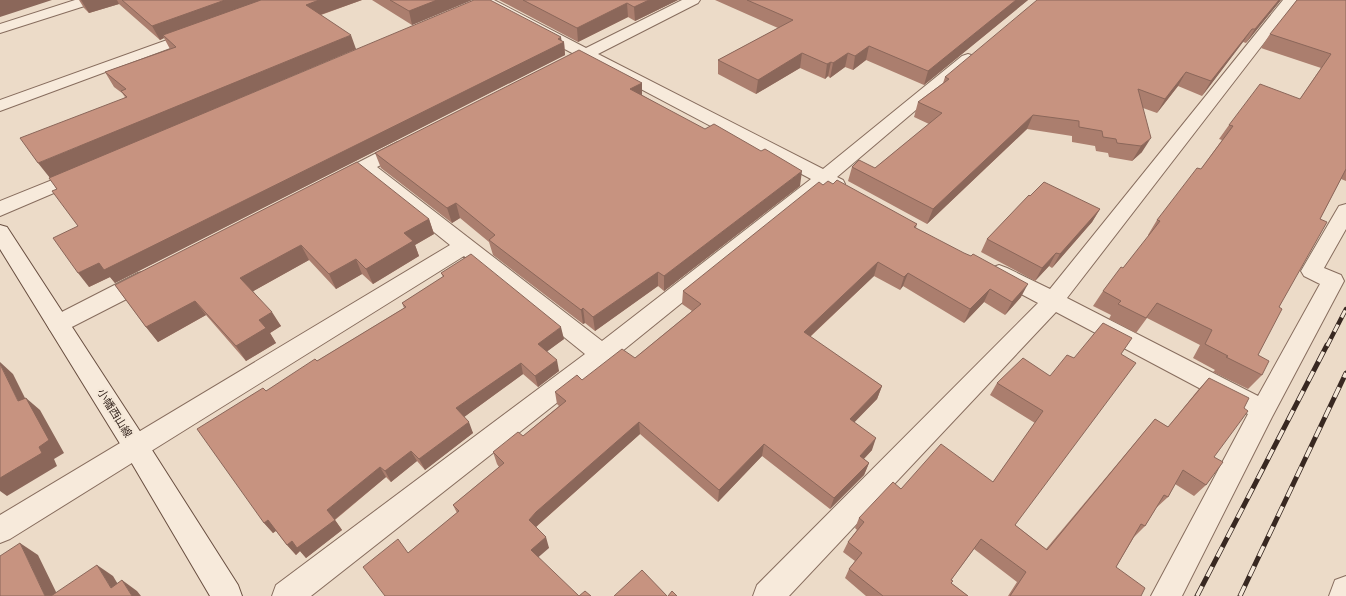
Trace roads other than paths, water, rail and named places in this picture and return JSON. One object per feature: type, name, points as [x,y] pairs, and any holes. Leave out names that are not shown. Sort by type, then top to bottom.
[{"type":"street","points":[[0,29],[89,0]]},
{"type":"street","points":[[558,67],[694,0]]},
{"type":"street","points":[[768,596],[1052,302],[1211,98],[1290,0]]},
{"type":"street","points":[[482,2],[586,53],[851,193]]},
{"type":"street","points":[[0,106],[205,30]]},
{"type":"street","points":[[287,596],[602,354],[824,178],[978,51]]},
{"type":"street","points":[[323,188],[420,138]]},
{"type":"street","points":[[365,167],[602,354]]},
{"type":"street","points":[[0,209],[94,169]]},
{"type":"street","points":[[1166,596],[1263,410],[1333,281],[1312,271],[1346,211]]},
{"type":"street","name":"小幡西山線","points":[[0,232],[136,447],[227,596]]},
{"type":"street","points":[[0,530],[464,246]]},
{"type":"street","points":[[983,264],[1052,302],[1263,410]]},
{"type":"street","points":[[58,324],[163,270]]},
{"type":"street","points":[[1344,596],[1346,591]]},
{"type":"railway","points":[[1327,346],[1346,309]]},
{"type":"railway","points":[[1197,596],[1327,345]]},
{"type":"railway","points":[[1240,596],[1346,373]]}]
